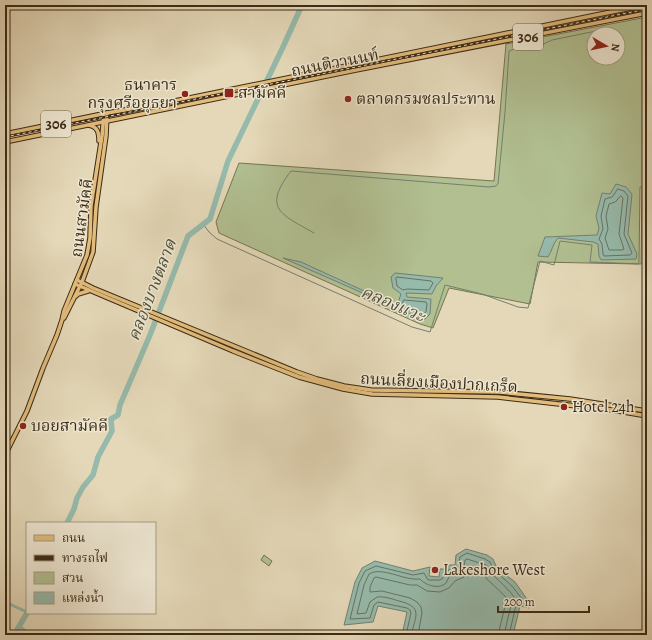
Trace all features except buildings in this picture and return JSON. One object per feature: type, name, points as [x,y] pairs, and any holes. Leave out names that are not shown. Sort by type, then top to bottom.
[{"type":"main road","name":"ถนนติวานนท์","points":[[5,134],[252,86],[647,5]]},
{"type":"main road","name":"ถนนติวานนท์","points":[[5,142],[647,13]]},
{"type":"main road","points":[[410,53],[410,60]]},
{"type":"main road","name":"ถนนสามัคคี","points":[[5,456],[27,410],[62,320],[81,284],[93,252],[96,207],[105,128],[105,114]]},
{"type":"main road","points":[[87,125],[93,126],[98,130],[100,148]]},
{"type":"main road","name":"ถนนสามัคคี","points":[[62,320],[64,310],[87,255],[90,238],[91,206],[100,148],[105,128]]},
{"type":"main road","points":[[77,280],[81,284]]},
{"type":"main road","points":[[75,284],[81,284]]},
{"type":"main road","name":"ถนนเลี่ยงเมืองปากเกร็ด","points":[[81,284],[89,291],[153,314]]},
{"type":"main road","name":"ถนนเลี่ยงเมืองปากเกร็ด","points":[[81,284],[94,288],[299,377],[343,389],[372,394],[498,397],[612,410],[647,416]]},
{"type":"main road","points":[[73,299],[78,294],[89,291]]},
{"type":"main road","name":"ถนนเลี่ยงเมืองปากเกร็ด","points":[[234,349],[317,379],[344,386],[371,390],[499,392],[570,399],[647,411]]},
{"type":"green space","points":[[647,17],[647,187],[640,187],[639,264],[538,262],[530,304],[449,288],[433,328],[420,324],[219,233],[216,222],[239,163],[494,181],[506,44],[586,29],[586,66],[626,66],[626,26],[600,26]]},
{"type":"green space","points":[[264,555],[272,561],[269,566],[261,560]]},
{"type":"water","points":[[616,184],[626,187],[632,194],[628,234],[637,254],[636,259],[601,260],[599,256],[598,244],[593,242],[558,238],[548,257],[538,256],[545,237],[597,235],[599,228],[596,216],[602,193],[610,194]]},
{"type":"water","points":[[283,258],[301,262],[397,306],[401,294],[393,288],[391,277],[395,273],[443,278],[436,286],[432,294],[406,293],[407,297],[431,299],[430,314],[424,320]]},
{"type":"water","points":[[466,549],[487,555],[493,559],[497,568],[515,582],[529,602],[529,608],[520,606],[513,635],[402,635],[407,612],[378,606],[373,622],[344,625],[355,582],[362,568],[375,561],[413,571],[430,567],[429,576],[439,577],[440,569],[445,569],[448,565],[455,565],[456,555]]},
{"type":"waterway","name":"คลองบางตลาด","points":[[68,522],[74,509],[77,498],[83,487],[93,475],[98,457],[112,431],[111,419],[118,415],[120,405],[150,335],[188,236],[210,219],[228,161],[302,5]]},
{"type":"waterway","points":[[314,233],[292,221],[279,209],[277,202],[278,194],[282,184],[291,171],[489,187],[496,186],[498,184],[505,112],[509,51],[519,47],[537,47],[552,40],[586,33]]},
{"type":"waterway","name":"คลองแวะ","points":[[203,224],[217,239],[412,327],[430,332],[445,285],[482,294],[518,307],[528,308],[540,261],[554,265],[560,241],[592,245],[590,262],[641,264],[642,188],[647,189]]},
{"type":"waterway","points":[[5,602],[26,612]]},
{"type":"waterway","name":"คลองบางตลาด","points":[[14,635],[26,614]]},
{"type":"waterway","points":[[20,626],[29,635]]},
{"type":"railway","points":[[5,137],[647,9]]},
{"type":"place","name":"สามัคคี","points":[[229,93]]},
{"type":"place","name":"ธนาคาร กรุงศรีอยุธยา","points":[[185,94]]},
{"type":"place","name":"ตลาดกรมชลประทาน","points":[[348,99]]},
{"type":"place","name":"Hotel 24h","points":[[564,407]]},
{"type":"place","name":"บอยสามัคคี","points":[[23,426]]},
{"type":"place","name":"Lakeshore West","points":[[435,570]]}]
